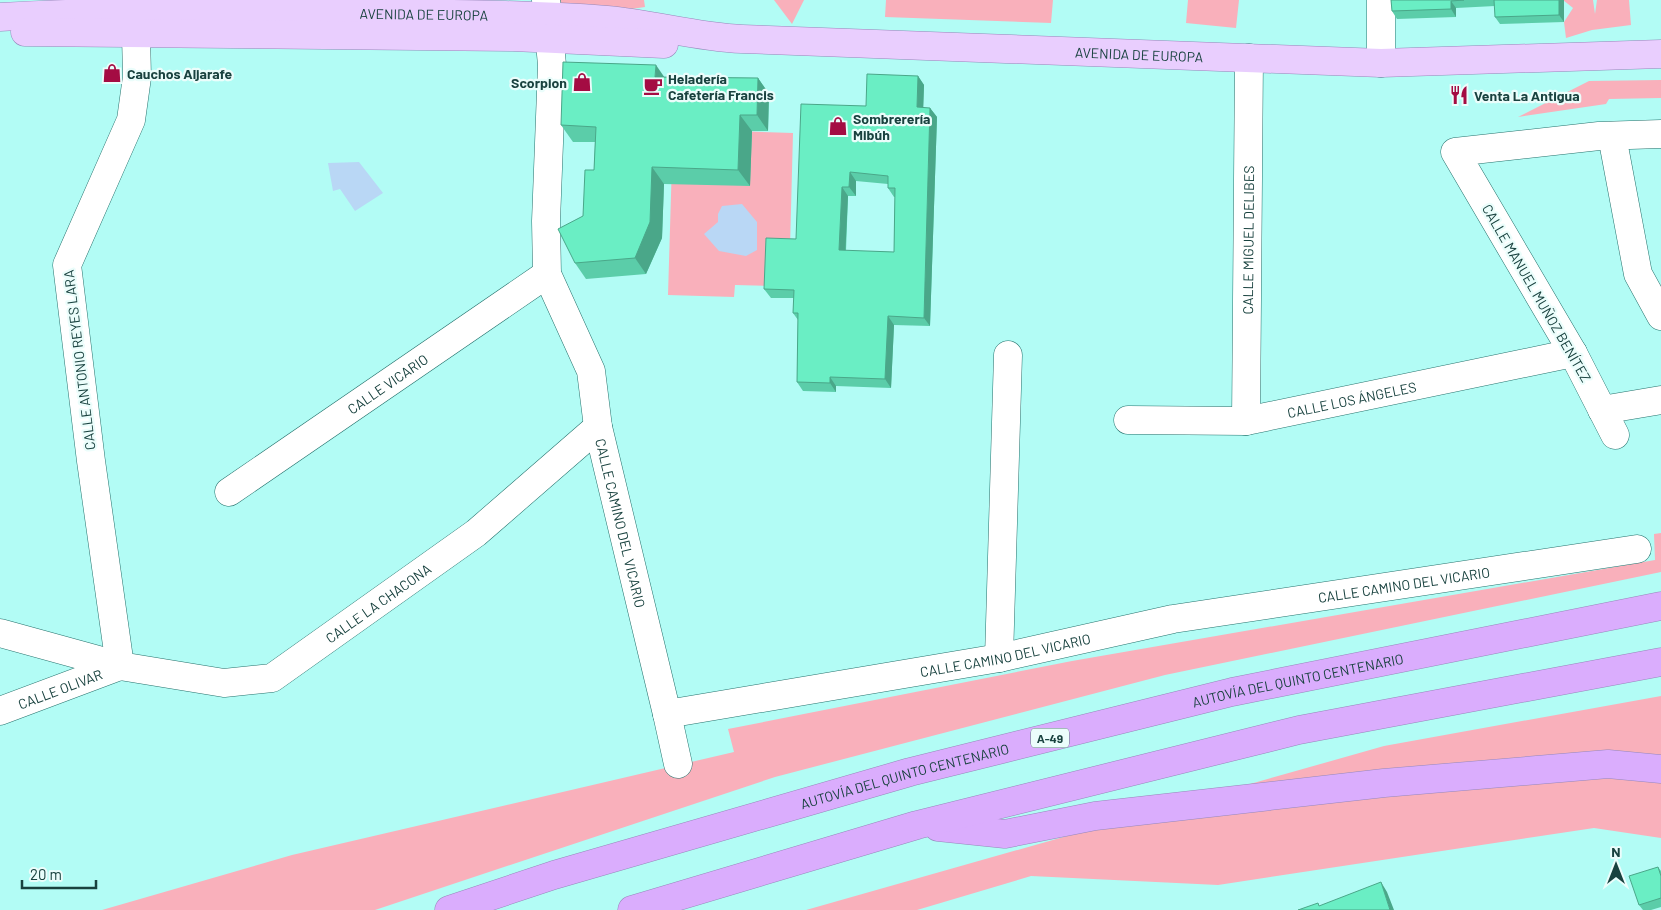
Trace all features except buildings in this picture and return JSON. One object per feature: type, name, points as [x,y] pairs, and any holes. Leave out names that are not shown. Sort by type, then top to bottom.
[{"type":"highway","name":"AUTOVÍA DEL QUINTO CENTENARIO","points":[[449,910],[554,875],[910,772],[1232,692],[1661,606]]},
{"type":"highway","points":[[632,910],[917,825],[1299,730],[1661,662]]},
{"type":"highway","points":[[917,825],[1005,834],[1113,814],[1384,782],[1608,764],[1661,769]]},
{"type":"main road","name":"AVENIDA DE EUROPA","points":[[0,17],[92,6],[549,25],[615,21],[676,32],[725,38],[1381,63],[1661,54]]},
{"type":"main road","points":[[136,35],[146,24],[189,23],[210,11]]},
{"type":"main road","points":[[0,32],[136,35],[325,34],[354,24],[528,27],[549,25]]},
{"type":"main road","name":"AVENIDA DE EUROPA","points":[[549,25],[659,44],[725,38]]},
{"type":"street","points":[[1381,63],[1382,0]]},
{"type":"street","points":[[547,274],[549,25]]},
{"type":"street","name":"CALLE ANTONIO REYES LARA","points":[[120,666],[91,461],[68,265],[131,120],[137,77],[136,35]]},
{"type":"street","name":"CALLE MIGUEL DELIBES","points":[[1246,421],[1249,58]]},
{"type":"street","points":[[1661,134],[1612,136],[1638,274],[1661,316]]},
{"type":"street","name":"CALLE MANUEL MUÑOZ BENÍTEZ","points":[[1612,136],[1455,152],[1574,353],[1615,435]]},
{"type":"street","name":"CALLE CAMINO DEL VICARIO","points":[[547,274],[591,371],[598,426],[667,714],[999,658],[1173,619],[1637,549]]},
{"type":"street","name":"CALLE VICARIO","points":[[229,492],[547,274]]},
{"type":"street","name":"CALLE LOS ÁNGELES","points":[[1128,420],[1246,421],[1574,353]]},
{"type":"street","points":[[999,658],[1008,355]]},
{"type":"street","points":[[1602,410],[1661,400]]},
{"type":"street","name":"CALLE LA CHACONA","points":[[0,633],[120,666],[224,683],[272,678],[476,533],[598,426]]},
{"type":"street","name":"CALLE OLIVAR","points":[[0,711],[120,666]]},
{"type":"street","points":[[667,714],[678,764]]},
{"type":"shaded area","points":[[560,0],[644,0],[645,7],[597,14],[561,3]]},
{"type":"shaded area","points":[[774,0],[804,0],[792,24]]},
{"type":"shaded area","points":[[886,0],[1053,0],[1051,23],[885,17]]},
{"type":"shaded area","points":[[1188,0],[1239,0],[1236,28],[1186,23]]},
{"type":"shaded area","points":[[1563,0],[1593,0],[1595,14],[1597,0],[1629,0],[1631,25],[1592,30],[1566,38],[1564,22],[1573,8]]},
{"type":"shaded area","points":[[1661,80],[1661,98],[1609,99],[1606,104],[1518,117],[1589,81]]},
{"type":"shaded area","points":[[673,129],[793,133],[790,248],[771,286],[735,285],[734,297],[668,295]]},
{"type":"shaded area","points":[[1661,533],[1661,572],[1165,675],[775,777],[375,910],[102,910],[292,855],[734,752],[728,729],[1072,661],[1655,560],[1654,534]]},
{"type":"shaded area","points":[[1661,696],[1661,838],[1594,828],[1218,885],[1031,876],[917,910],[806,910],[1384,746]]},
{"type":"water","points":[[359,162],[383,193],[355,211],[340,189],[333,191],[328,163]]},
{"type":"water","points":[[742,204],[757,222],[757,250],[746,256],[719,251],[704,234],[718,222],[718,214],[722,206]]},
{"type":"place","name":"Cauchos Aljarafe","points":[[112,73]]},
{"type":"place","name":"Scorpion","points":[[582,82]]},
{"type":"place","name":"Heladería Cafetería Francis","points":[[653,86]]},
{"type":"place","name":"Venta La Antigua","points":[[1459,95]]},
{"type":"place","name":"Sombrerería Mibúh","points":[[838,126]]}]
